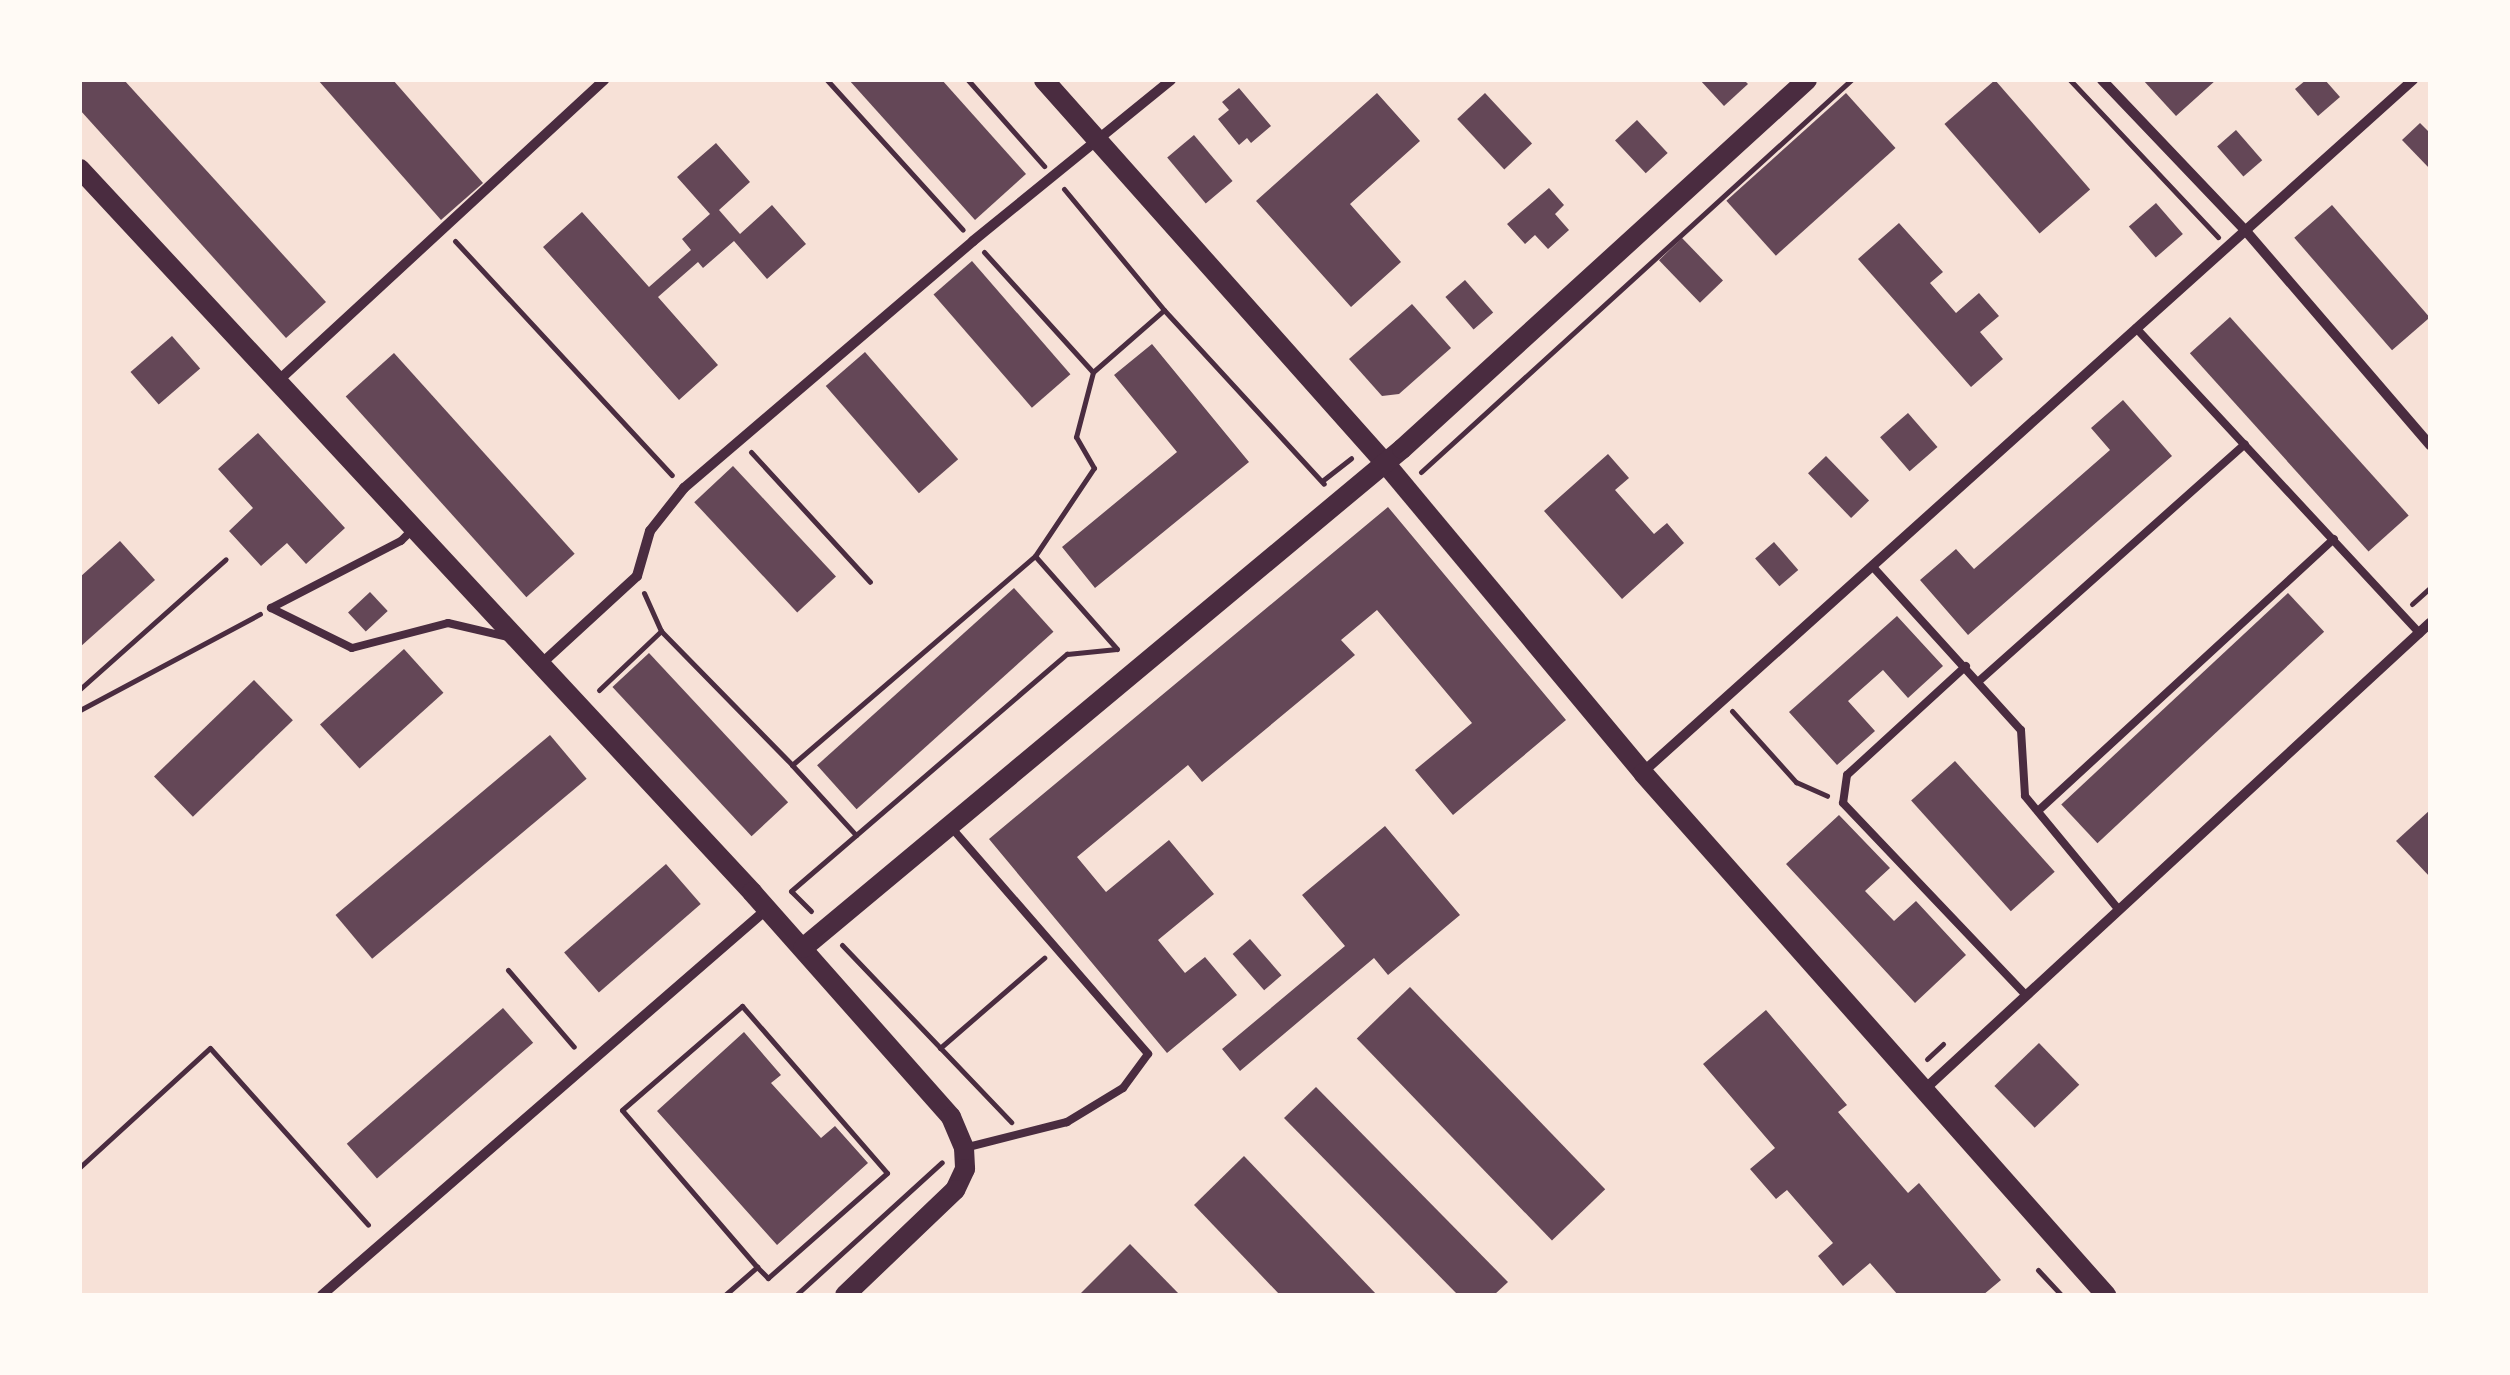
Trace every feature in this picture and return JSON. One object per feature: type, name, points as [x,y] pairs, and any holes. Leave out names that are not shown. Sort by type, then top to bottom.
[{"type":"main road","points":[[1044,80],[1385,463],[1642,772],[2106,1295]]},
{"type":"main road","points":[[803,948],[1385,463],[1808,80]]},
{"type":"main road","points":[[80,170],[820,966],[951,1116],[965,1169],[954,1190],[845,1295]]},
{"type":"street","points":[[278,381],[604,80]]},
{"type":"street","points":[[541,664],[637,576],[650,530],[684,488],[973,240],[1055,178],[1171,80]]},
{"type":"street","points":[[2102,80],[2246,230],[2430,444]]},
{"type":"street","points":[[1642,772],[1725,702],[2413,80]]},
{"type":"street","points":[[1926,1088],[2430,623]]},
{"type":"street","points":[[322,1295],[767,909]]},
{"type":"lane","points":[[2136,328],[2420,634]]},
{"type":"lane","points":[[1979,681],[2245,444]]},
{"type":"lane","points":[[271,608],[400,541],[413,528]]},
{"type":"lane","points":[[2038,811],[2334,539]]},
{"type":"lane","points":[[1873,567],[2021,730],[2025,796],[2118,908]]},
{"type":"lane","points":[[271,608],[352,648],[448,623],[519,640]]},
{"type":"lane","points":[[1966,666],[1847,775],[1843,803],[2026,995]]},
{"type":"lane","points":[[950,826],[1148,1054],[1123,1088],[1066,1122],[958,1151]]},
{"type":"path","points":[[827,80],[1093,372]]},
{"type":"path","points":[[968,80],[1164,310],[1340,501]]},
{"type":"path","points":[[1421,473],[1851,80]]},
{"type":"path","points":[[2070,80],[2226,246]]},
{"type":"path","points":[[444,229],[684,488]]},
{"type":"path","points":[[792,765],[1035,556],[1094,468],[1076,437],[1093,372],[1164,310]]},
{"type":"path","points":[[739,439],[870,582]]},
{"type":"path","points":[[792,891],[1067,654],[1117,650],[1035,556]]},
{"type":"path","points":[[80,688],[226,559]]},
{"type":"path","points":[[637,576],[661,630],[856,835]]},
{"type":"path","points":[[2403,613],[2430,588]]},
{"type":"path","points":[[80,710],[271,608]]},
{"type":"path","points":[[599,690],[661,630]]},
{"type":"path","points":[[1725,702],[1796,782],[1843,803]]},
{"type":"path","points":[[820,966],[842,945],[1022,1133]]},
{"type":"path","points":[[940,1048],[1056,947]]},
{"type":"path","points":[[508,970],[574,1047]]},
{"type":"path","points":[[742,1006],[888,1173],[768,1278],[757,1267],[622,1110],[742,1006]]},
{"type":"path","points":[[80,1166],[210,1048],[368,1225]]},
{"type":"path","points":[[796,1295],[958,1151]]},
{"type":"path","points":[[725,1295],[757,1267]]},
{"type":"path","points":[[2038,1270],[2061,1295]]},
{"type":"building","points":[[80,80],[124,80],[326,302],[286,338],[80,110]]},
{"type":"building","points":[[318,80],[393,80],[483,183],[441,220]]},
{"type":"building","points":[[849,80],[942,80],[1026,174],[975,220]]},
{"type":"building","points":[[1700,80],[1744,80],[1748,84],[1724,106]]},
{"type":"building","points":[[1995,80],[2090,189],[2040,233],[1944,124]]},
{"type":"building","points":[[2143,80],[2216,80],[2176,116]]},
{"type":"building","points":[[2306,80],[2325,80],[2340,97],[2318,116],[2295,89]]},
{"type":"building","points":[[1239,88],[1271,126],[1251,143],[1247,138],[1239,145],[1218,119],[1229,110],[1222,102]]},
{"type":"building","points":[[1377,93],[1420,141],[1350,204],[1401,262],[1351,307],[1256,201]]},
{"type":"building","points":[[1485,93],[1532,143],[1504,169],[1457,119]]},
{"type":"building","points":[[1846,93],[1896,148],[1776,256],[1726,201]]},
{"type":"building","points":[[1637,120],[1668,153],[1646,173],[1615,140]]},
{"type":"building","points":[[2420,123],[2430,133],[2430,169],[2402,140]]},
{"type":"building","points":[[2236,130],[2262,160],[2243,177],[2217,146]]},
{"type":"building","points":[[1194,135],[1233,181],[1206,203],[1167,157]]},
{"type":"building","points":[[716,143],[750,182],[719,210],[740,234],[772,205],[806,244],[767,279],[734,241],[703,268],[698,262],[658,297],[718,365],[679,400],[543,247],[582,212],[649,287],[691,250],[682,239],[710,214],[677,177]]},
{"type":"building","points":[[1549,188],[1564,205],[1555,214],[1569,230],[1548,249],[1535,235],[1525,244],[1507,224]]},
{"type":"building","points":[[2156,203],[2183,234],[2156,258],[2129,227]]},
{"type":"building","points":[[2332,205],[2430,317],[2392,350],[2294,238]]},
{"type":"building","points":[[1899,223],[1943,272],[1930,283],[1956,313],[1979,293],[1999,316],[1980,332],[2003,359],[1971,387],[1858,259]]},
{"type":"building","points":[[1682,238],[1723,280],[1700,303],[1659,260]]},
{"type":"building","points":[[972,261],[1070,374],[1032,408],[934,294]]},
{"type":"building","points":[[1465,280],[1493,312],[1474,330],[1445,297]]},
{"type":"building","points":[[1412,304],[1451,348],[1399,394],[1382,396],[1349,359]]},
{"type":"building","points":[[2230,317],[2409,515],[2369,552],[2190,353]]},
{"type":"building","points":[[172,336],[200,368],[159,405],[130,372]]},
{"type":"building","points":[[1152,344],[1249,462],[1095,588],[1062,547],[1177,452],[1114,375]]},
{"type":"building","points":[[865,352],[958,459],[919,493],[826,386]]},
{"type":"building","points":[[394,353],[575,554],[526,597],[346,396]]},
{"type":"building","points":[[2123,400],[2172,456],[1968,635],[1920,580],[1956,549],[1974,569],[2110,450],[2091,428]]},
{"type":"building","points":[[1908,413],[1938,447],[1910,471],[1880,437]]},
{"type":"building","points":[[258,433],[345,528],[306,564],[287,543],[261,566],[229,531],[253,508],[218,469]]},
{"type":"building","points":[[1608,454],[1629,478],[1615,490],[1654,534],[1667,523],[1684,543],[1622,599],[1544,511]]},
{"type":"building","points":[[1826,456],[1869,501],[1851,518],[1808,473]]},
{"type":"building","points":[[733,466],[836,576],[797,613],[694,502]]},
{"type":"building","points":[[1388,507],[1566,720],[1453,815],[1415,770],[1472,723],[1377,610],[1341,640],[1355,655],[1202,782],[1188,765],[1077,857],[1106,892],[1169,840],[1214,894],[1158,940],[1185,973],[1205,957],[1237,995],[1167,1053],[989,839]]},
{"type":"building","points":[[120,541],[155,580],[80,647],[80,577]]},
{"type":"building","points":[[1774,542],[1798,570],[1779,586],[1755,558]]},
{"type":"building","points":[[1014,588],[1053,632],[857,809],[817,765]]},
{"type":"building","points":[[370,592],[388,611],[366,631],[348,612]]},
{"type":"building","points":[[2288,593],[2324,632],[2097,843],[2061,804]]},
{"type":"building","points":[[1897,616],[1943,666],[1908,698],[1883,670],[1848,701],[1875,731],[1837,765],[1789,712]]},
{"type":"building","points":[[404,649],[443,693],[360,768],[320,725]]},
{"type":"building","points":[[649,653],[788,802],[752,836],[612,687]]},
{"type":"building","points":[[254,680],[293,720],[193,817],[154,777]]},
{"type":"building","points":[[550,735],[587,779],[372,959],[336,915]]},
{"type":"building","points":[[1955,761],[2055,872],[2011,911],[1911,800]]},
{"type":"building","points":[[2430,810],[2430,877],[2396,841]]},
{"type":"building","points":[[1839,815],[1890,868],[1865,891],[1894,921],[1916,901],[1966,955],[1915,1003],[1786,864]]},
{"type":"building","points":[[1385,826],[1460,915],[1388,975],[1374,958],[1240,1071],[1222,1049],[1345,946],[1302,895]]},
{"type":"building","points":[[666,864],[701,904],[599,993],[564,953]]},
{"type":"building","points":[[1250,939],[1281,975],[1264,990],[1233,954]]},
{"type":"building","points":[[1410,987],[1605,1189],[1552,1241],[1357,1038]]},
{"type":"building","points":[[503,1008],[533,1043],[377,1179],[347,1144]]},
{"type":"building","points":[[1766,1010],[1847,1105],[1838,1112],[1908,1193],[1919,1183],[2001,1280],[1983,1295],[1898,1295],[1870,1263],[1843,1286],[1818,1256],[1833,1243],[1787,1190],[1776,1199],[1750,1169],[1775,1148],[1703,1064]]},
{"type":"building","points":[[744,1032],[781,1075],[771,1083],[821,1138],[835,1126],[868,1163],[777,1245],[657,1111]]},
{"type":"building","points":[[2039,1043],[2079,1085],[2035,1128],[1994,1086]]},
{"type":"building","points":[[1316,1087],[1508,1282],[1494,1295],[1458,1295],[1284,1118]]},
{"type":"building","points":[[1244,1156],[1377,1295],[1280,1295],[1194,1205]]},
{"type":"building","points":[[1130,1244],[1180,1295],[1079,1295]]}]
